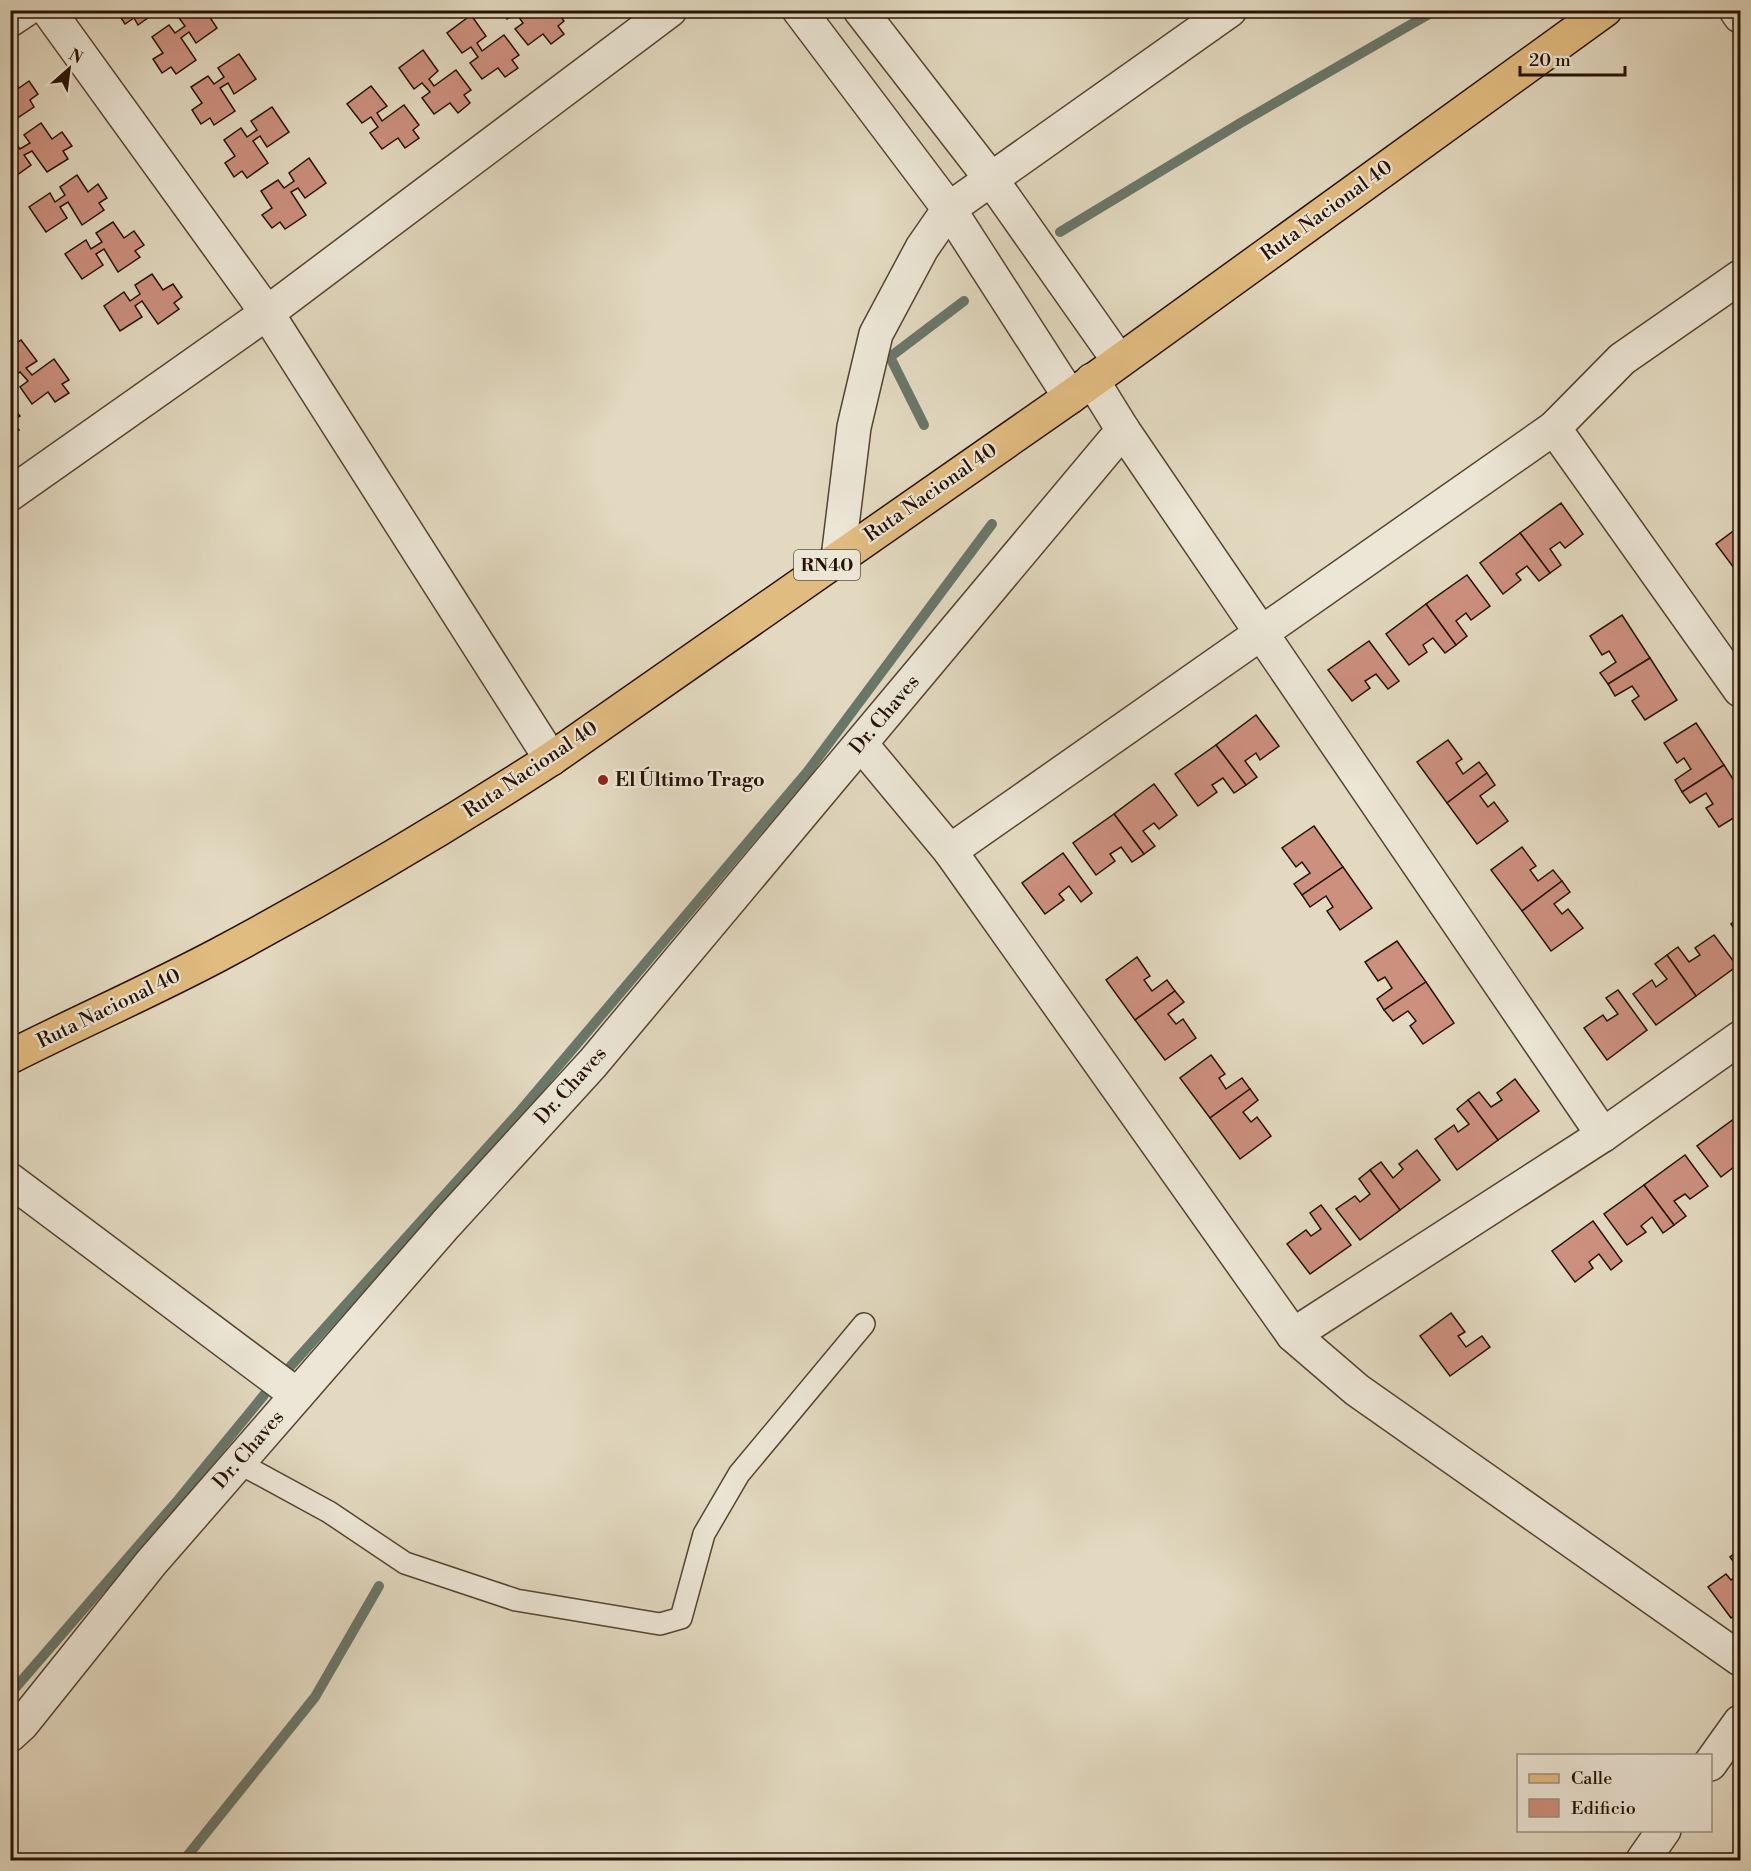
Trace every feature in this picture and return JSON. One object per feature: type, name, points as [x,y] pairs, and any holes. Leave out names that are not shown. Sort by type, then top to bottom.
[{"type":"main road","name":"Ruta Nacional 40","points":[[10,1058],[226,950],[458,818],[550,759],[1081,389],[1605,10]]},
{"type":"street","points":[[10,20],[25,10]]},
{"type":"street","points":[[48,10],[267,313],[550,759]]},
{"type":"street","points":[[10,494],[267,313],[670,10]]},
{"type":"street","points":[[799,10],[1081,389],[1123,430],[1603,1136]]},
{"type":"street","points":[[860,10],[991,179],[1119,361]]},
{"type":"street","points":[[838,558],[854,427],[876,334],[922,248],[949,209],[1230,10]]},
{"type":"street","points":[[1736,10],[1740,16]]},
{"type":"street","points":[[950,851],[1554,428],[1622,359],[1740,277]]},
{"type":"street","points":[[1554,428],[1740,690]]},
{"type":"street","name":"Dr. Chaves","points":[[10,1735],[22,1724],[151,1563],[446,1224],[593,1063],[1123,430]]},
{"type":"street","points":[[861,744],[950,851],[1293,1335],[1357,1390],[1740,1659]]},
{"type":"street","points":[[1293,1335],[1603,1136],[1740,1038]]},
{"type":"street","points":[[10,1180],[297,1395]]},
{"type":"street","points":[[1712,1761],[1740,1722]]},
{"type":"street","points":[[1643,1860],[1663,1832]]},
{"type":"lane","points":[[239,1463],[329,1512],[405,1563],[516,1600],[660,1624],[681,1618],[704,1534],[739,1474],[864,1324]]},
{"type":"building","points":[[116,10],[159,10],[138,25],[134,18],[125,24]]},
{"type":"building","points":[[190,10],[205,10],[217,28],[196,43],[189,32],[181,38],[196,60],[176,74],[171,67],[162,73],[153,59],[163,53],[152,37],[169,25],[175,33],[185,26],[179,18]]},
{"type":"building","points":[[501,10],[523,10],[528,16],[536,10],[556,10],[564,21],[558,26],[564,34],[551,44],[543,34],[528,45],[515,29],[523,23],[516,13],[507,19]]},
{"type":"building","points":[[471,15],[486,36],[477,43],[482,51],[504,35],[519,55],[512,60],[518,68],[505,77],[498,68],[482,79],[470,63],[478,57],[471,47],[462,53],[447,33]]},
{"type":"building","points":[[423,50],[438,71],[429,79],[434,86],[456,70],[471,90],[464,95],[470,103],[458,113],[450,103],[434,114],[422,98],[430,92],[422,83],[414,89],[399,68]]},
{"type":"building","points":[[239,54],[256,79],[234,94],[228,83],[220,88],[235,111],[214,125],[210,118],[201,124],[192,110],[202,103],[191,87],[208,76],[214,84],[224,77],[218,68]]},
{"type":"building","points":[[10,76],[19,88],[29,81],[38,94],[30,100],[34,107],[13,121],[10,117]]},
{"type":"building","points":[[371,86],[387,106],[377,113],[382,121],[404,105],[419,125],[413,130],[419,138],[405,148],[398,138],[382,149],[370,133],[378,127],[371,117],[362,123],[347,104]]},
{"type":"building","points":[[272,107],[289,132],[267,147],[260,136],[253,141],[268,163],[247,178],[242,171],[234,177],[225,163],[235,156],[224,140],[241,128],[247,137],[257,130],[251,121]]},
{"type":"building","points":[[41,123],[52,139],[62,132],[72,146],[63,151],[68,159],[47,172],[32,151],[24,155],[31,165],[10,180],[10,143],[14,141],[20,149],[30,143],[24,135]]},
{"type":"building","points":[[309,158],[326,183],[305,198],[298,188],[291,192],[306,215],[285,229],[280,222],[272,228],[262,215],[272,208],[261,191],[278,180],[284,188],[294,181],[289,173]]},
{"type":"building","points":[[77,175],[88,192],[98,184],[107,198],[99,203],[104,210],[82,225],[68,202],[60,207],[67,218],[46,232],[29,207],[50,193],[55,202],[65,195],[60,187]]},
{"type":"building","points":[[113,222],[124,238],[134,231],[144,245],[135,251],[140,257],[118,272],[104,249],[96,254],[103,265],[82,279],[65,254],[86,240],[91,249],[102,242],[96,233]]},
{"type":"building","points":[[152,274],[163,290],[173,284],[182,297],[174,303],[179,309],[158,324],[142,301],[135,306],[142,317],[120,331],[104,306],[124,292],[130,301],[140,294],[135,285]]},
{"type":"building","points":[[21,340],[37,361],[26,368],[32,375],[54,359],[69,380],[62,384],[69,393],[55,402],[48,392],[32,404],[20,387],[28,381],[20,372],[12,378],[10,376],[10,348]]},
{"type":"building","points":[[10,404],[20,416],[13,421],[19,430],[10,436]]},
{"type":"building","points":[[1561,503],[1583,534],[1565,548],[1560,542],[1550,549],[1561,565],[1550,573],[1520,533]]},
{"type":"building","points":[[1740,526],[1740,576],[1716,544]]},
{"type":"building","points":[[1520,533],[1550,573],[1539,581],[1527,566],[1516,574],[1521,580],[1503,594],[1480,563]]},
{"type":"building","points":[[1467,575],[1490,606],[1471,620],[1466,613],[1456,621],[1467,636],[1456,645],[1426,604]]},
{"type":"building","points":[[1426,604],[1456,645],[1445,653],[1433,638],[1423,645],[1427,652],[1409,665],[1386,634]]},
{"type":"building","points":[[1622,615],[1650,658],[1608,684],[1600,673],[1616,662],[1609,651],[1602,655],[1590,636]]},
{"type":"building","points":[[1369,641],[1399,681],[1388,689],[1376,674],[1365,681],[1370,688],[1352,701],[1328,670]]},
{"type":"building","points":[[1650,658],[1677,700],[1645,720],[1632,701],[1639,696],[1632,686],[1615,696],[1608,684]]},
{"type":"building","points":[[1256,715],[1279,746],[1260,760],[1256,753],[1245,761],[1257,777],[1246,785],[1216,745]]},
{"type":"building","points":[[1696,723],[1724,765],[1682,792],[1675,780],[1691,769],[1684,758],[1677,763],[1664,743]]},
{"type":"building","points":[[1448,740],[1462,759],[1456,763],[1463,774],[1479,762],[1487,773],[1447,803],[1417,762]]},
{"type":"building","points":[[1216,745],[1246,785],[1234,793],[1223,778],[1212,785],[1217,792],[1198,806],[1175,774]]},
{"type":"building","points":[[1724,765],[1740,790],[1740,814],[1719,827],[1706,808],[1713,804],[1706,793],[1690,803],[1682,792]]},
{"type":"building","points":[[1487,773],[1495,785],[1480,796],[1488,807],[1494,802],[1508,821],[1477,844],[1447,803]]},
{"type":"building","points":[[1154,784],[1177,815],[1159,829],[1154,823],[1143,831],[1155,846],[1144,854],[1114,814]]},
{"type":"building","points":[[1114,814],[1144,854],[1132,862],[1121,847],[1110,854],[1115,861],[1096,875],[1073,843]]},
{"type":"building","points":[[1314,826],[1343,867],[1302,895],[1294,884],[1310,873],[1302,862],[1296,867],[1282,848]]},
{"type":"building","points":[[1522,847],[1536,866],[1530,870],[1538,881],[1553,870],[1562,881],[1522,911],[1491,870]]},
{"type":"building","points":[[1063,853],[1092,893],[1081,902],[1069,886],[1059,894],[1064,900],[1045,914],[1022,883]]},
{"type":"building","points":[[1343,867],[1372,908],[1340,930],[1327,911],[1333,907],[1326,896],[1310,907],[1302,895]]},
{"type":"building","points":[[1562,881],[1570,892],[1554,904],[1562,914],[1568,909],[1583,928],[1551,951],[1522,911]]},
{"type":"building","points":[[1740,917],[1740,937],[1731,924]]},
{"type":"building","points":[[1714,935],[1737,966],[1696,996],[1667,955],[1678,947],[1689,962],[1700,955],[1695,948]]},
{"type":"building","points":[[1397,941],[1426,982],[1384,1010],[1377,999],[1392,988],[1385,977],[1378,981],[1365,962]]},
{"type":"building","points":[[1667,955],[1696,996],[1656,1025],[1633,994],[1652,980],[1656,987],[1667,979],[1655,964]]},
{"type":"building","points":[[1137,957],[1150,976],[1144,980],[1152,991],[1167,980],[1175,991],[1135,1020],[1106,980]]},
{"type":"building","points":[[1426,982],[1454,1023],[1423,1044],[1410,1026],[1416,1021],[1408,1011],[1393,1021],[1384,1010]]},
{"type":"building","points":[[1618,990],[1647,1030],[1607,1060],[1584,1028],[1603,1015],[1607,1021],[1618,1014],[1606,998]]},
{"type":"building","points":[[1175,991],[1184,1002],[1168,1014],[1176,1024],[1183,1019],[1196,1038],[1165,1060],[1135,1020]]},
{"type":"building","points":[[1211,1055],[1225,1074],[1219,1078],[1226,1089],[1242,1078],[1250,1089],[1210,1118],[1180,1078]]},
{"type":"building","points":[[1515,1079],[1539,1111],[1498,1140],[1468,1100],[1479,1092],[1491,1107],[1502,1100],[1497,1093]]},
{"type":"building","points":[[1250,1089],[1258,1100],[1243,1112],[1251,1122],[1257,1117],[1271,1136],[1240,1159],[1210,1118]]},
{"type":"building","points":[[1468,1100],[1498,1140],[1457,1170],[1435,1139],[1454,1125],[1458,1132],[1469,1124],[1457,1109]]},
{"type":"building","points":[[1738,1116],[1740,1152],[1734,1156],[1739,1163],[1721,1177],[1697,1146]]},
{"type":"building","points":[[1417,1150],[1440,1180],[1400,1210],[1370,1170],[1381,1162],[1393,1178],[1403,1169],[1399,1164]]},
{"type":"building","points":[[1685,1155],[1708,1186],[1690,1199],[1685,1194],[1674,1201],[1686,1216],[1674,1225],[1644,1185]]},
{"type":"building","points":[[1370,1170],[1400,1210],[1360,1240],[1336,1209],[1355,1196],[1360,1202],[1370,1194],[1359,1179]]},
{"type":"building","points":[[1644,1185],[1674,1225],[1663,1233],[1652,1217],[1641,1226],[1646,1232],[1627,1245],[1604,1214]]},
{"type":"building","points":[[1321,1205],[1351,1245],[1310,1274],[1287,1244],[1306,1230],[1311,1236],[1321,1229],[1310,1213]]},
{"type":"building","points":[[1593,1221],[1622,1261],[1611,1270],[1599,1254],[1589,1262],[1593,1268],[1575,1282],[1552,1251]]},
{"type":"building","points":[[1451,1313],[1465,1332],[1458,1336],[1466,1347],[1482,1336],[1490,1347],[1450,1376],[1420,1336]]},
{"type":"building","points":[[1740,1549],[1740,1571],[1730,1557]]},
{"type":"building","points":[[1740,1573],[1740,1611],[1731,1618],[1708,1587],[1726,1574],[1731,1580]]},
{"type":"waterway","points":[[1060,232],[1242,122],[1436,10]]},
{"type":"waterway","points":[[924,425],[890,357],[964,301]]},
{"type":"waterway","points":[[288,1369],[521,1110],[808,771],[992,524]]},
{"type":"waterway","points":[[10,1694],[178,1500],[264,1395]]},
{"type":"waterway","points":[[184,1860],[315,1697],[379,1586]]},
{"type":"place","name":"El Último Trago","points":[[603,780]]}]
